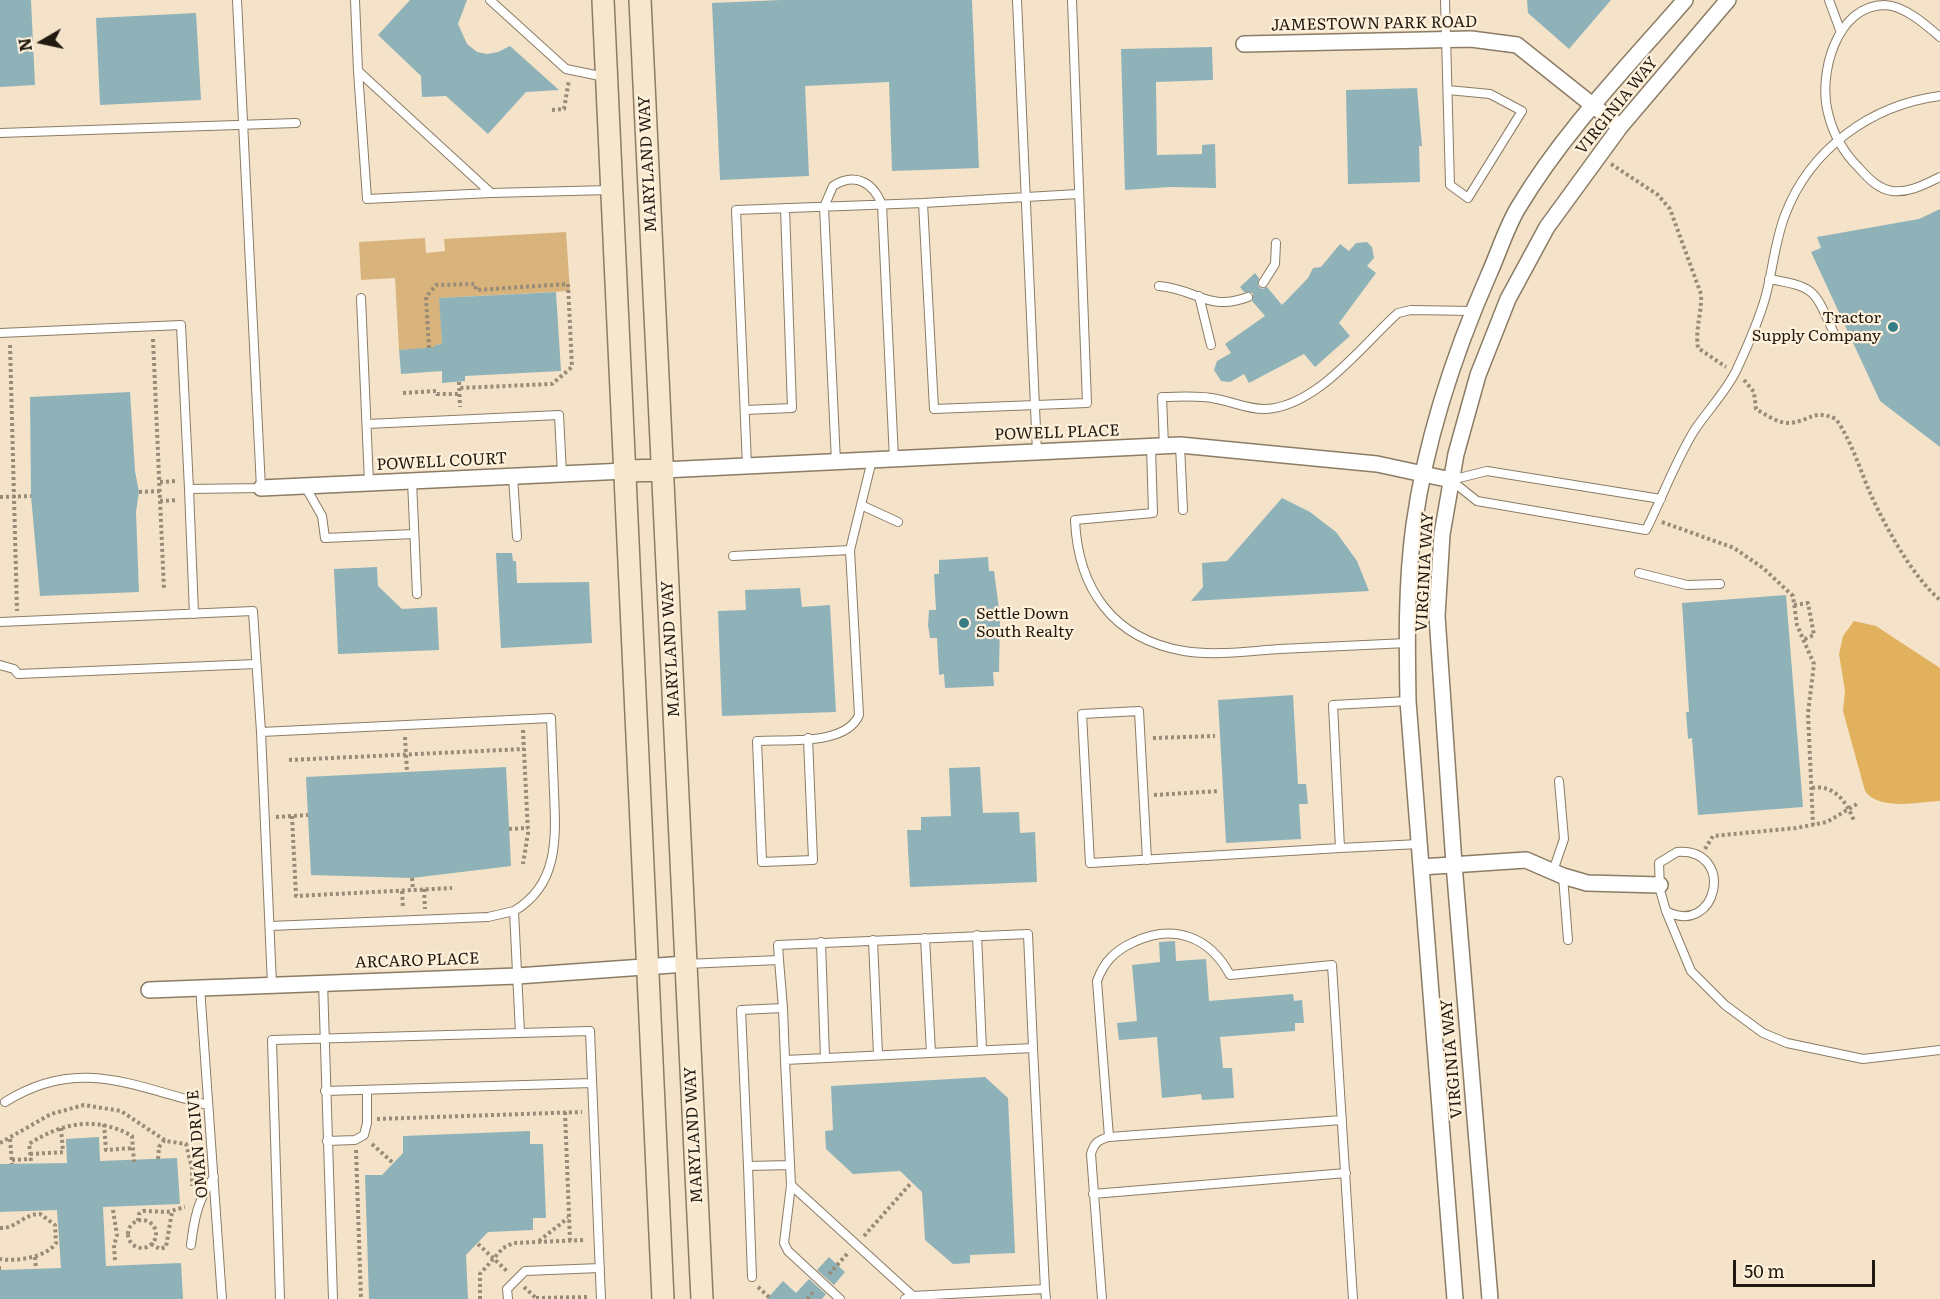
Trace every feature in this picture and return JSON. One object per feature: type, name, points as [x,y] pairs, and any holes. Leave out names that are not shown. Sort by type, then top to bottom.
[{"type":"main road","points":[[603,0],[663,1299]]},
{"type":"main road","name":"MARYLAND WAY","points":[[640,0],[702,1299]]},
{"type":"main road","points":[[625,471],[663,470]]},
{"type":"street","name":"VIRGINIA WAY","points":[[1455,1299],[1408,701],[1407,644],[1414,525],[1423,474],[1442,398],[1473,311],[1517,209],[1565,139],[1685,0]]},
{"type":"street","name":"VIRGINIA WAY","points":[[1490,1299],[1454,864],[1437,616],[1442,534],[1451,480],[1478,375],[1508,299],[1546,227],[1620,127],[1728,0]]},
{"type":"street","name":"JAMESTOWN PARK ROAD","points":[[1244,44],[1471,39],[1517,45],[1620,127]]},
{"type":"street","name":"POWELL PLACE","points":[[663,470],[1180,446],[1377,464],[1451,480]]},
{"type":"street","name":"POWELL COURT","points":[[261,488],[625,471]]},
{"type":"street","points":[[1421,867],[1526,860],[1558,874],[1610,885],[1660,885]]},
{"type":"street","name":"ARCARO PLACE","points":[[149,990],[518,976],[647,969],[686,964]]},
{"type":"lane","points":[[189,489],[261,488],[237,0]]},
{"type":"lane","points":[[355,0],[367,198],[612,190]]},
{"type":"lane","points":[[490,0],[558,63],[571,71],[606,77]]},
{"type":"lane","points":[[1017,0],[1037,452]]},
{"type":"lane","points":[[923,202],[934,409],[1088,403],[1072,0]]},
{"type":"lane","points":[[1445,0],[1449,185],[1468,198],[1522,111],[1490,94],[1448,90]]},
{"type":"lane","points":[[1829,0],[1840,30]]},
{"type":"lane","points":[[1940,37],[1910,14],[1882,3],[1861,13],[1840,30],[1830,61],[1825,90],[1828,114],[1838,140],[1856,165],[1881,187],[1891,191],[1911,190],[1940,177]]},
{"type":"lane","points":[[358,71],[491,193]]},
{"type":"lane","points":[[1451,480],[1476,501],[1646,530],[1693,432],[1735,373],[1761,310],[1786,212],[1807,175],[1820,157],[1838,140],[1863,122],[1894,106],[1940,96]]},
{"type":"lane","points":[[0,133],[296,123]]},
{"type":"lane","points":[[836,462],[824,207],[833,186],[847,180],[857,179],[872,186],[882,205],[894,459]]},
{"type":"lane","points":[[747,465],[736,210],[882,205],[1078,194]]},
{"type":"lane","points":[[745,410],[792,408],[785,208]]},
{"type":"lane","points":[[1263,283],[1275,264],[1276,243]]},
{"type":"lane","points":[[1769,279],[1797,284],[1813,292],[1833,331]]},
{"type":"lane","points":[[1159,286],[1175,287],[1218,303],[1236,302],[1248,297]]},
{"type":"lane","points":[[1199,297],[1211,345]]},
{"type":"lane","points":[[362,298],[369,483]]},
{"type":"lane","points":[[1407,644],[1203,652],[1166,646],[1129,630],[1102,604],[1090,588],[1076,549],[1075,520],[1153,513],[1162,397],[1214,398],[1265,409],[1285,404],[1336,373],[1392,319],[1404,311],[1473,311]]},
{"type":"lane","points":[[0,333],[181,325],[194,614]]},
{"type":"lane","points":[[367,424],[559,415],[562,474]]},
{"type":"lane","points":[[1180,446],[1183,510]]},
{"type":"lane","points":[[808,738],[813,860],[762,862],[757,741],[831,736],[848,730],[859,715],[850,550],[872,460]]},
{"type":"lane","points":[[1451,480],[1487,471],[1661,500]]},
{"type":"lane","points":[[513,477],[517,537]]},
{"type":"lane","points":[[412,481],[417,594]]},
{"type":"lane","points":[[305,486],[322,516],[325,538],[414,534]]},
{"type":"lane","points":[[861,505],[898,522]]},
{"type":"lane","points":[[733,556],[850,550]]},
{"type":"lane","points":[[1639,573],[1687,585],[1720,584]]},
{"type":"lane","points":[[0,622],[253,611],[261,732],[272,985]]},
{"type":"lane","points":[[0,665],[14,669],[18,674],[256,664]]},
{"type":"lane","points":[[1340,848],[1333,705],[1408,701]]},
{"type":"lane","points":[[1147,860],[1139,711],[1082,714],[1090,863],[1147,860],[1419,843]]},
{"type":"lane","points":[[261,732],[551,718],[555,836],[553,858],[546,879],[531,899],[514,911],[488,916],[270,926]]},
{"type":"lane","points":[[1559,781],[1564,839],[1558,874],[1568,940]]},
{"type":"lane","points":[[1666,911],[1679,915],[1691,915],[1702,910],[1712,898],[1715,885],[1713,874],[1700,857],[1683,852],[1665,857],[1659,863],[1660,885],[1666,911],[1691,971],[1725,1005],[1763,1033],[1799,1046],[1863,1059],[1940,1050]]},
{"type":"lane","points":[[514,911],[520,1033]]},
{"type":"lane","points":[[840,1299],[788,1251],[784,1243],[791,1185],[778,945],[1028,933],[1046,1299]]},
{"type":"lane","points":[[1110,1137],[1098,981],[1104,966],[1119,950],[1154,934],[1180,933],[1201,941],[1222,961],[1230,975],[1332,965],[1353,1299]]},
{"type":"lane","points":[[977,935],[982,1050]]},
{"type":"lane","points":[[925,938],[931,1053]]},
{"type":"lane","points":[[873,940],[878,1055]]},
{"type":"lane","points":[[821,942],[825,1058]]},
{"type":"lane","points":[[686,964],[779,960]]},
{"type":"lane","points":[[323,982],[333,1299]]},
{"type":"lane","name":"OMAN DRIVE","points":[[200,987],[222,1299]]},
{"type":"lane","points":[[752,1277],[741,1010],[783,1008]]},
{"type":"lane","points":[[280,1299],[272,1040],[590,1031],[601,1298]]},
{"type":"lane","points":[[785,1060],[1033,1048]]},
{"type":"lane","points":[[5,1102],[31,1087],[81,1076],[108,1080],[208,1105]]},
{"type":"lane","points":[[325,1091],[592,1083]]},
{"type":"lane","points":[[327,1141],[359,1138],[367,1120],[367,1090]]},
{"type":"lane","points":[[1102,1299],[1091,1154],[1094,1145],[1099,1140],[1110,1137],[1342,1120]]},
{"type":"lane","points":[[748,1166],[790,1165]]},
{"type":"lane","points":[[1093,1194],[1346,1173]]},
{"type":"lane","points":[[191,1245],[197,1208],[204,1190],[214,1178]]},
{"type":"lane","points":[[791,1185],[911,1298],[1045,1289]]},
{"type":"lane","points":[[508,1299],[507,1289],[525,1271],[600,1268]]},
{"type":"path","points":[[552,110],[564,109],[571,71]]},
{"type":"path","points":[[1599,156],[1658,195],[1670,209],[1701,294],[1701,306],[1696,325],[1698,348],[1750,384],[1756,409],[1777,420],[1790,423],[1818,413],[1836,419],[1878,507],[1915,570],[1940,600]]},
{"type":"path","points":[[429,348],[426,297],[436,285],[475,284],[476,290],[568,284],[572,367],[552,384],[459,388]]},
{"type":"path","points":[[153,326],[164,590]]},
{"type":"path","points":[[9,332],[17,621]]},
{"type":"path","points":[[459,382],[460,420]]},
{"type":"path","points":[[403,393],[436,391],[437,394],[459,394]]},
{"type":"path","points":[[139,492],[160,491]]},
{"type":"path","points":[[0,497],[31,496]]},
{"type":"path","points":[[1652,519],[1742,553],[1793,596],[1797,625],[1814,664],[1808,713],[1813,825]]},
{"type":"path","points":[[1794,604],[1808,603],[1814,635],[1803,640]]},
{"type":"path","points":[[522,719],[528,828],[523,864]]},
{"type":"path","points":[[405,725],[407,772]]},
{"type":"path","points":[[1140,739],[1215,735]]},
{"type":"path","points":[[290,760],[524,749]]},
{"type":"path","points":[[1812,788],[1832,790],[1849,809],[1854,822]]},
{"type":"path","points":[[1143,796],[1219,791]]},
{"type":"path","points":[[1700,857],[1713,836],[1827,822],[1857,804]]},
{"type":"path","points":[[265,818],[308,815]]},
{"type":"path","points":[[292,816],[296,896],[452,888]]},
{"type":"path","points":[[509,829],[528,828]]},
{"type":"path","points":[[412,878],[412,890]]},
{"type":"path","points":[[424,889],[425,919]]},
{"type":"path","points":[[402,891],[403,920]]},
{"type":"path","points":[[0,1143],[51,1114],[84,1105],[121,1111],[165,1140],[187,1146],[193,1177],[190,1193]]},
{"type":"path","points":[[367,1120],[593,1111]]},
{"type":"path","points":[[565,1112],[570,1241]]},
{"type":"path","points":[[30,1158],[29,1144],[61,1128],[79,1123],[104,1124],[132,1136],[134,1162]]},
{"type":"path","points":[[104,1124],[105,1150],[133,1148]]},
{"type":"path","points":[[10,1139],[12,1162],[64,1152],[61,1128]]},
{"type":"path","points":[[359,1138],[393,1163]]},
{"type":"path","points":[[359,1138],[361,1299]]},
{"type":"path","points":[[158,1159],[159,1148],[165,1140]]},
{"type":"path","points":[[138,1221],[139,1214],[143,1210],[172,1212],[184,1208],[187,1202]]},
{"type":"path","points":[[113,1210],[117,1235],[114,1245],[115,1261]]},
{"type":"path","points":[[151,1244],[162,1250],[166,1248],[172,1212]]},
{"type":"path","points":[[0,1228],[13,1227],[31,1214],[40,1214],[49,1218],[55,1225],[56,1243],[48,1251],[35,1257],[0,1259]]},
{"type":"path","points":[[538,1242],[569,1218]]},
{"type":"path","points":[[138,1221],[146,1221],[153,1226],[156,1233],[151,1244],[143,1248],[136,1247],[128,1235],[131,1226],[138,1221]]},
{"type":"path","points":[[117,1235],[128,1235]]},
{"type":"path","points":[[480,1299],[480,1274],[502,1248],[513,1243],[599,1240]]},
{"type":"path","points":[[35,1257],[36,1269]]},
{"type":"path","points":[[536,1299],[601,1298]]},
{"type":"shaded area","points":[[566,232],[570,291],[440,298],[442,344],[435,345],[435,348],[399,350],[395,278],[361,280],[359,242],[425,238],[426,253],[445,251],[444,239]]},
{"type":"shaded area","points":[[1854,621],[1876,626],[1940,668],[1940,801],[1910,804],[1889,803],[1871,797],[1865,791],[1843,711],[1845,691],[1839,654],[1843,636]]},
{"type":"building","points":[[0,0],[31,0],[35,85],[0,87]]},
{"type":"building","points":[[410,0],[467,0],[458,24],[467,44],[477,52],[487,54],[510,46],[559,90],[526,92],[488,134],[446,96],[422,97],[421,76],[378,35]]},
{"type":"building","points":[[781,0],[972,0],[979,168],[892,171],[889,82],[805,86],[809,176],[720,180],[712,3]]},
{"type":"building","points":[[1527,0],[1611,0],[1569,49],[1528,13]]},
{"type":"building","points":[[196,13],[201,100],[100,105],[96,18]]},
{"type":"building","points":[[1212,47],[1213,80],[1156,82],[1157,155],[1202,154],[1202,145],[1215,144],[1216,188],[1170,187],[1125,190],[1121,49]]},
{"type":"building","points":[[1417,88],[1422,146],[1419,146],[1420,182],[1348,184],[1346,90]]},
{"type":"building","name":"Tractor Supply Company","points":[[1940,209],[1940,447],[1880,401],[1811,252],[1821,248],[1817,237],[1919,219]]},
{"type":"building","points":[[1367,242],[1372,247],[1374,258],[1367,266],[1376,273],[1339,323],[1350,336],[1315,367],[1304,354],[1249,383],[1244,374],[1230,382],[1221,381],[1214,370],[1217,361],[1231,353],[1225,344],[1265,316],[1252,301],[1253,293],[1244,292],[1240,287],[1255,273],[1259,278],[1258,286],[1262,289],[1267,287],[1282,305],[1308,278],[1313,268],[1321,267],[1340,244],[1349,251],[1356,243]]},
{"type":"building","points":[[556,292],[561,371],[465,376],[465,381],[442,383],[442,371],[401,374],[399,350],[435,347],[435,345],[442,344],[439,298]]},
{"type":"building","points":[[130,392],[135,471],[139,492],[136,512],[139,592],[40,596],[31,496],[30,397]]},
{"type":"building","points":[[1282,498],[1310,512],[1336,532],[1357,561],[1369,591],[1191,601],[1203,587],[1202,563],[1227,561]]},
{"type":"building","points":[[496,553],[512,553],[513,561],[516,561],[517,583],[589,582],[592,643],[501,648]]},
{"type":"building","name":"Settle Down South Realty","points":[[988,557],[989,571],[994,571],[1000,617],[999,672],[993,672],[994,686],[945,688],[944,674],[939,675],[937,638],[930,638],[928,625],[929,610],[936,610],[934,574],[939,574],[939,560]]},
{"type":"building","points":[[377,567],[378,586],[402,609],[437,607],[439,650],[338,654],[334,569]]},
{"type":"building","points":[[800,588],[802,607],[830,605],[836,712],[722,716],[718,611],[746,610],[745,590]]},
{"type":"building","points":[[1786,595],[1803,807],[1698,815],[1692,738],[1688,739],[1686,712],[1689,712],[1682,603]]},
{"type":"building","points":[[1293,695],[1298,784],[1306,784],[1308,804],[1299,804],[1301,839],[1226,843],[1218,700]]},
{"type":"building","points":[[506,767],[511,866],[412,878],[311,875],[306,777]]},
{"type":"building","points":[[980,767],[983,813],[1019,812],[1020,833],[1035,832],[1037,882],[910,887],[907,830],[921,830],[921,817],[951,816],[949,768]]},
{"type":"building","points":[[1175,941],[1176,961],[1206,959],[1209,1001],[1293,994],[1294,1001],[1302,1000],[1304,1023],[1295,1023],[1295,1031],[1220,1037],[1223,1068],[1232,1068],[1234,1098],[1202,1100],[1201,1094],[1162,1098],[1157,1037],[1119,1040],[1117,1023],[1137,1021],[1132,965],[1160,962],[1159,942]]},
{"type":"building","points":[[985,1077],[1008,1098],[1015,1253],[970,1255],[970,1263],[953,1264],[925,1240],[922,1192],[900,1171],[853,1174],[826,1149],[825,1131],[833,1130],[831,1086]]},
{"type":"building","points":[[530,1131],[530,1144],[543,1144],[546,1218],[533,1218],[533,1230],[488,1232],[466,1255],[468,1299],[369,1299],[365,1175],[382,1175],[403,1153],[403,1136]]},
{"type":"building","points":[[99,1137],[100,1161],[177,1158],[180,1204],[103,1207],[106,1266],[181,1263],[183,1299],[0,1299],[0,1270],[61,1268],[57,1210],[0,1212],[0,1164],[67,1163],[66,1139]]},
{"type":"building","points":[[829,1257],[845,1272],[834,1285],[817,1270]]},
{"type":"building","points":[[809,1279],[826,1294],[822,1299],[767,1299],[783,1281],[796,1293]]},
{"type":"place","name":"Tractor Supply Company","points":[[1893,327]]},
{"type":"place","name":"Settle Down South Realty","points":[[964,623]]}]
